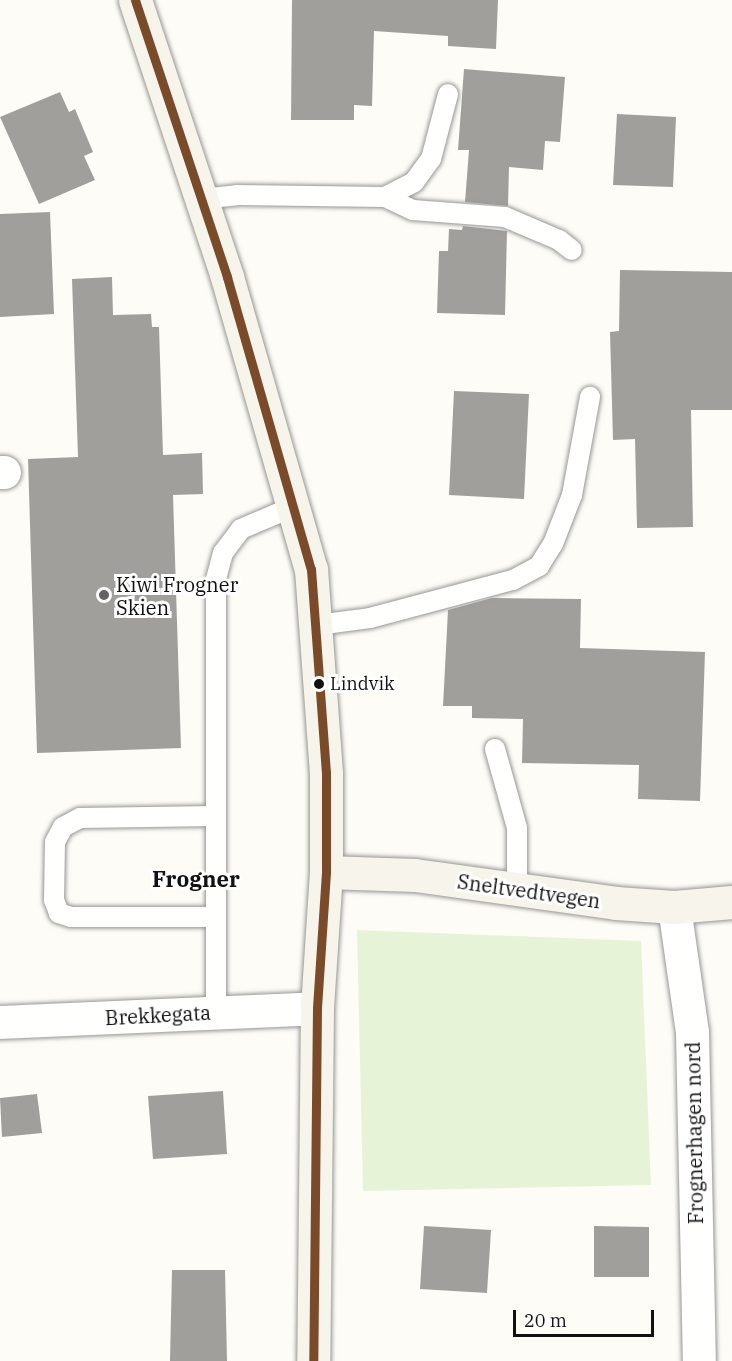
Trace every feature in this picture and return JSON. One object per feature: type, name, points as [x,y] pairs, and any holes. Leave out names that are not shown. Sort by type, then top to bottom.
[{"type":"main road","points":[[135,0],[201,199],[295,506],[311,570],[317,625],[326,773],[326,873],[317,1008],[313,1361]]},
{"type":"main road","name":"Sneltvedtvegen","points":[[326,873],[415,875],[674,907],[732,902]]},
{"type":"street","name":"Frognerhagen nord","points":[[674,907],[692,1032],[699,1361]]},
{"type":"street","name":"Brekkegata","points":[[0,1022],[317,1008]]},
{"type":"lane","points":[[385,197],[414,182],[431,159],[448,94]]},
{"type":"lane","points":[[201,199],[237,195],[385,197],[413,210],[505,217],[559,240],[572,250]]},
{"type":"lane","points":[[317,625],[370,618],[513,580],[539,566],[554,544],[572,495],[590,397]]},
{"type":"lane","points":[[216,1013],[216,579],[223,553],[241,529],[295,506]]},
{"type":"lane","points":[[495,749],[517,828],[517,889]]},
{"type":"lane","points":[[215,917],[71,916],[59,913],[54,900],[55,842],[63,826],[80,818],[216,816]]},
{"type":"green space","points":[[357,930],[641,941],[651,1185],[363,1191]]},
{"type":"building","points":[[292,0],[498,0],[496,49],[448,46],[448,36],[374,31],[372,106],[354,105],[354,120],[291,120]]},
{"type":"building","points":[[464,69],[565,77],[560,142],[545,141],[543,170],[509,167],[508,206],[465,202],[469,150],[458,150]]},
{"type":"building","points":[[60,92],[69,112],[75,109],[93,152],[84,156],[95,180],[39,204],[0,117]]},
{"type":"building","points":[[617,114],[676,117],[673,187],[613,185]]},
{"type":"building","points":[[50,212],[54,314],[0,317],[0,214]]},
{"type":"building","points":[[463,226],[507,231],[505,315],[437,313],[439,251],[448,251],[449,229],[462,230]]},
{"type":"building","points":[[620,270],[732,272],[732,410],[691,410],[693,527],[637,528],[635,439],[613,440],[610,332],[619,331]]},
{"type":"building","points":[[112,277],[113,315],[151,314],[152,327],[159,327],[163,455],[202,453],[203,494],[173,495],[181,748],[37,753],[28,459],[78,457],[72,279]]},
{"type":"building","points":[[454,391],[529,394],[524,499],[449,495]]},
{"type":"building","points":[[492,598],[581,599],[580,648],[705,652],[700,801],[638,799],[639,765],[522,763],[523,719],[472,718],[472,706],[443,706],[448,610]]},
{"type":"building","points":[[223,1091],[227,1154],[153,1159],[148,1096]]},
{"type":"building","points":[[37,1094],[42,1133],[2,1137],[0,1098]]},
{"type":"building","points":[[424,1226],[491,1230],[487,1293],[420,1289]]},
{"type":"building","points":[[594,1226],[649,1227],[649,1277],[594,1277]]},
{"type":"building","points":[[172,1270],[225,1270],[227,1361],[170,1361]]},
{"type":"transit line","points":[[135,0],[227,277],[311,569],[326,773],[326,872],[317,1008],[313,1361]]},
{"type":"place","name":"Kiwi Frogner Skien","points":[[104,595]]},
{"type":"place","name":"Lindvik","points":[[319,684]]},
{"type":"district","name":"Frogner","points":[[196,879]]}]
